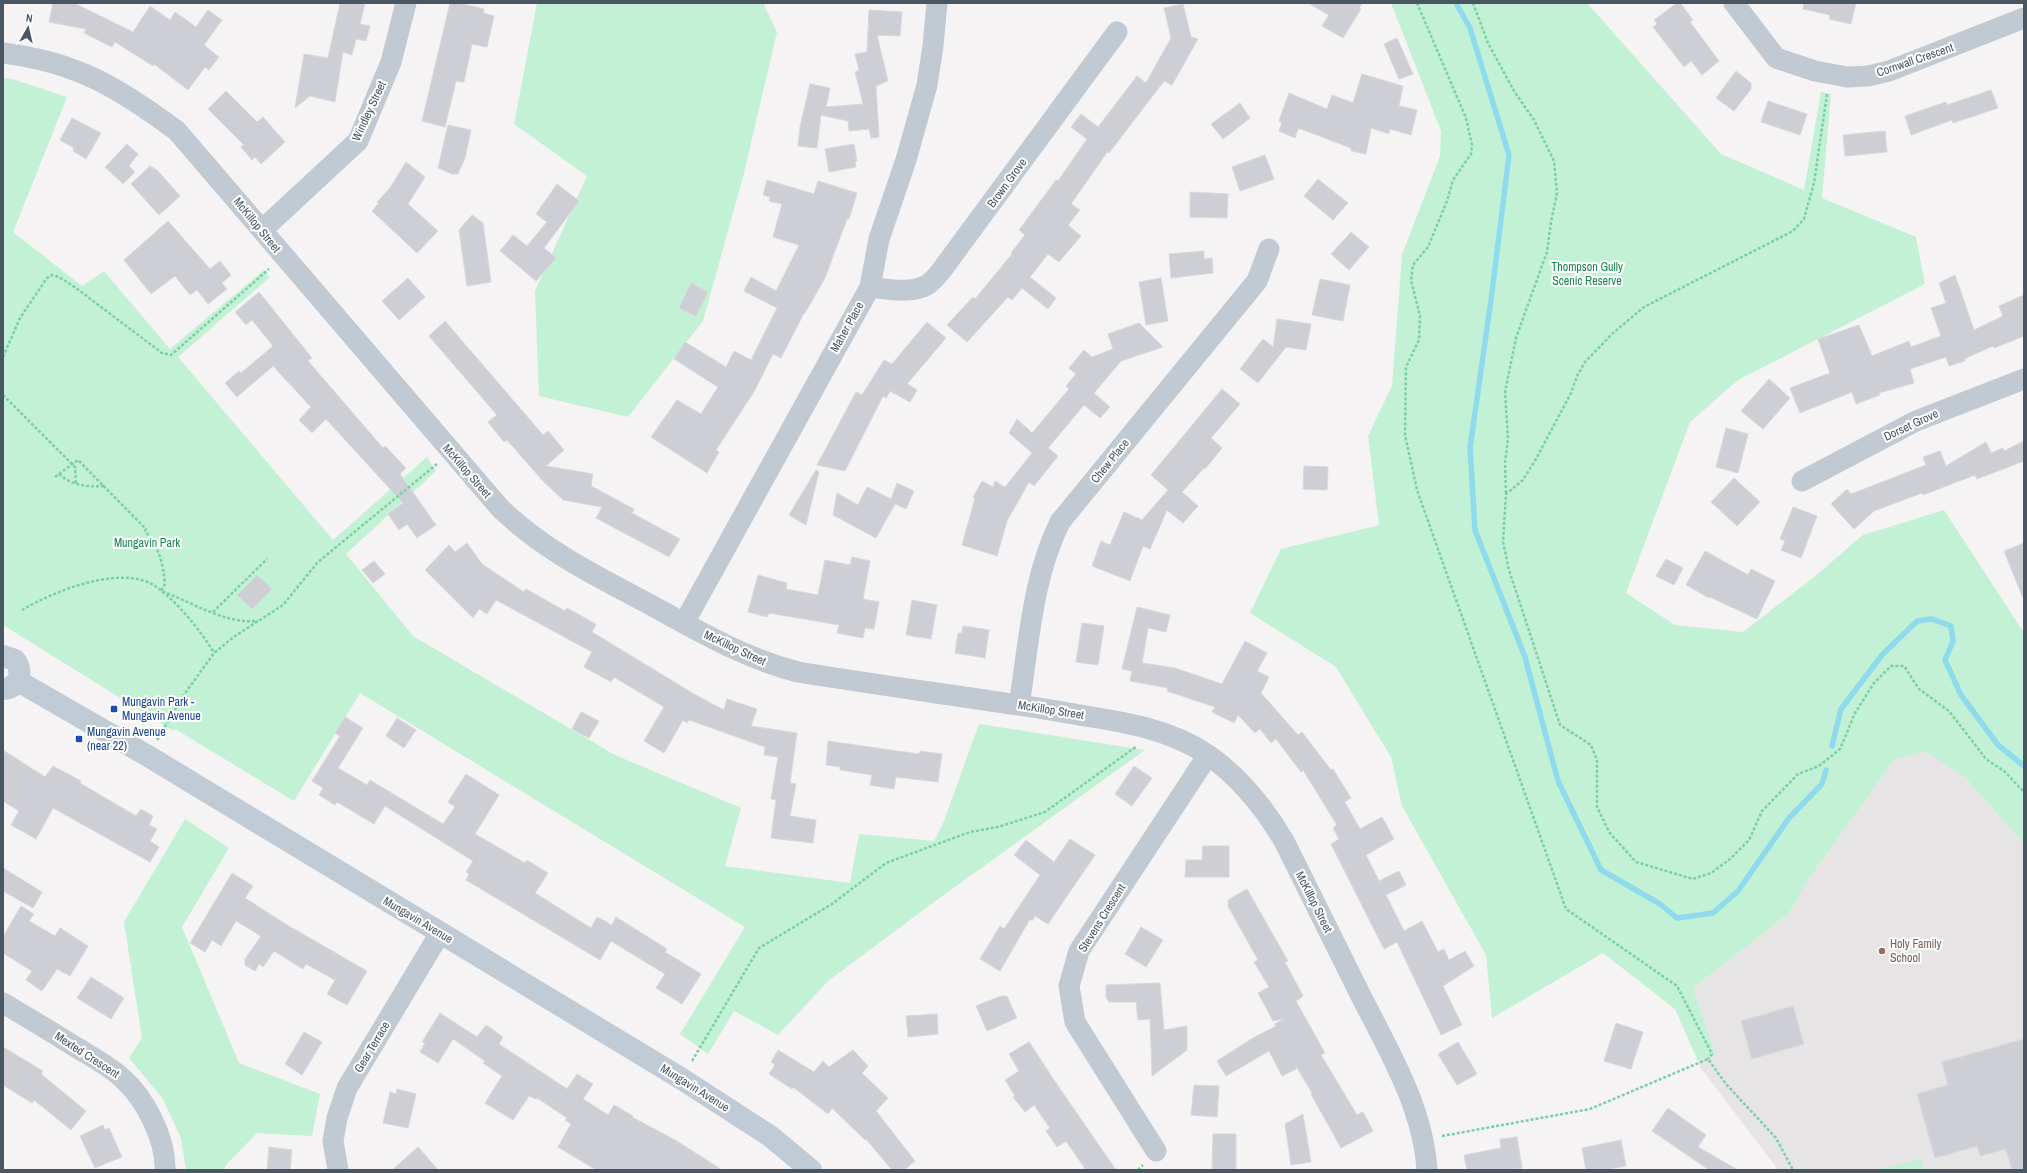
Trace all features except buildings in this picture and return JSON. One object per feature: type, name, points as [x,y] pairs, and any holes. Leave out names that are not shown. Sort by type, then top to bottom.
[{"type":"main road","points":[[3,656],[10,657],[18,665],[20,670],[10,685]]},
{"type":"main road","name":"Mungavin Avenue","points":[[10,685],[148,756],[682,1079],[770,1136],[811,1170]]},
{"type":"street","name":"Windley Street","points":[[262,230],[358,141],[391,62],[406,3]]},
{"type":"street","name":"Maher Place","points":[[684,623],[870,287],[879,239],[906,160],[927,85],[933,46],[937,3]]},
{"type":"street","name":"Cornwall Crescent","points":[[1734,3],[1776,58],[1830,75],[1847,77],[1868,76],[1889,71],[2024,18]]},
{"type":"street","name":"Brown Grove","points":[[870,287],[897,290],[913,289],[927,285],[941,271],[1118,32]]},
{"type":"street","name":"McKillop Street","points":[[3,53],[46,61],[74,69],[104,82],[139,103],[177,131],[262,230],[283,257],[500,508],[539,542],[573,563],[748,657],[798,672],[1121,722],[1158,731],[1184,742],[1208,755],[1249,791],[1268,814],[1284,841],[1393,1059],[1416,1111],[1423,1139],[1427,1170]]},
{"type":"street","name":"Chew Place","points":[[1019,705],[1040,573],[1050,541],[1060,522],[1257,281],[1269,249]]},
{"type":"street","name":"Dorset Grove","points":[[1802,481],[1916,421],[2024,378]]},
{"type":"street","name":"Stevens Crescent","points":[[1156,1151],[1075,1022],[1069,986],[1080,951],[1208,755]]},
{"type":"street","name":"Gear Terrace","points":[[338,1170],[333,1141],[337,1118],[347,1088],[440,933]]},
{"type":"street","name":"Mexted Crescent","points":[[3,1003],[98,1060],[122,1078],[142,1100],[157,1130],[165,1170]]},
{"type":"path","points":[[1417,3],[1466,118],[1472,145],[1471,154],[1453,180],[1447,202],[1428,247],[1413,265],[1411,280],[1420,316],[1419,340],[1406,367],[1405,435],[1417,490],[1566,909],[1676,986],[1712,1054],[1708,1059],[1590,1109],[1423,1139]]},
{"type":"path","points":[[1473,3],[1488,43],[1514,91],[1534,120],[1554,161],[1557,193],[1547,252],[1516,338],[1505,392],[1508,439],[1505,462],[1506,494],[1503,542],[1509,570],[1552,696],[1560,725],[1591,745],[1597,760],[1597,807],[1609,832],[1636,862],[1693,878],[1711,873],[1730,860],[1749,840],[1762,811],[1798,774],[1819,766],[1840,749],[1855,713],[1874,683],[1891,666],[1904,666],[1919,689],[1950,711],[1986,760],[2004,771],[2024,792]]},
{"type":"path","points":[[1506,494],[1523,480],[1536,459],[1571,393],[1577,376],[1585,362],[1613,333],[1644,308],[1793,231],[1804,219],[1814,183],[1830,75]]},
{"type":"path","points":[[3,357],[20,318],[47,278],[52,275],[59,277],[76,288],[162,353],[171,355],[283,257]]},
{"type":"path","points":[[3,395],[75,467],[76,485]]},
{"type":"path","points":[[148,756],[183,696],[214,653],[283,604],[318,562],[451,452]]},
{"type":"path","points":[[55,477],[78,460],[146,529],[145,531],[158,549],[165,584],[161,591]]},
{"type":"path","points":[[59,474],[66,480],[76,485],[104,486]]},
{"type":"path","points":[[213,612],[267,559]]},
{"type":"path","points":[[22,610],[54,594],[86,584],[108,580],[136,579],[152,584],[161,591],[199,629],[214,653]]},
{"type":"path","points":[[161,591],[179,596],[232,620],[258,621]]},
{"type":"path","points":[[682,1079],[760,948],[832,904],[886,863],[970,832],[998,827],[1045,812],[1158,731]]},
{"type":"path","points":[[1708,1059],[1726,1084],[1776,1138],[1793,1170]]},
{"type":"shaded area","name":"Holy Family School","points":[[1924,751],[1965,777],[2024,844],[2024,1170],[1774,1170],[1776,1167],[1700,1067],[1698,1061],[1715,1053],[1693,988],[1789,913],[1808,880],[1894,760]]},
{"type":"green space","points":[[537,3],[763,3],[777,32],[743,177],[703,321],[628,417],[539,396],[535,291],[587,176],[514,124]]},
{"type":"green space","name":"Thompson Gully Scenic Reserve","points":[[1391,3],[1587,3],[1721,154],[1804,190],[1821,92],[1831,94],[1822,198],[1916,237],[1925,284],[1738,380],[1690,422],[1626,593],[1675,625],[1743,632],[1814,577],[1863,535],[1944,510],[2024,633],[2024,844],[1965,777],[1924,751],[1894,760],[1808,880],[1789,913],[1693,988],[1715,1053],[1698,1061],[1675,1009],[1603,953],[1492,1018],[1486,955],[1402,806],[1391,757],[1336,667],[1250,613],[1281,549],[1379,525],[1368,436],[1392,386],[1402,255],[1440,156],[1441,131]]},
{"type":"green space","name":"Mungavin Park","points":[[3,78],[12,79],[67,97],[13,232],[82,286],[104,271],[170,349],[264,270],[270,277],[178,357],[333,540],[427,457],[436,471],[346,554],[413,636],[615,755],[741,808],[725,866],[850,883],[859,834],[934,841],[944,821],[979,724],[1145,750],[934,902],[828,981],[778,1035],[734,1011],[708,1054],[680,1034],[745,927],[360,693],[294,801],[175,729],[173,731],[3,625]]},
{"type":"green space","points":[[185,819],[229,848],[182,927],[239,1063],[320,1094],[312,1136],[257,1133],[225,1166],[225,1170],[186,1170],[181,1138],[163,1099],[129,1058],[142,1038],[124,922]]},
{"type":"green space","points":[[1922,1159],[1924,1170],[1874,1170]]},
{"type":"waterway","points":[[1456,3],[1470,28],[1509,155],[1491,300],[1470,448],[1475,530],[1525,657],[1558,781],[1601,870],[1660,904],[1677,918],[1713,913],[1738,891],[1789,818],[1822,784],[1826,770]]},
{"type":"waterway","points":[[1832,746],[1841,709],[1882,655],[1917,621],[1932,619],[1951,626],[1953,641],[1945,660],[1961,695],[1998,745],[2024,766]]},
{"type":"place","name":"Mungavin Park - Mungavin Avenue","points":[[114,709]]},
{"type":"place","name":"Mungavin Avenue (near 22)","points":[[79,739]]},
{"type":"place","name":"Holy Family School","points":[[1882,951]]}]
